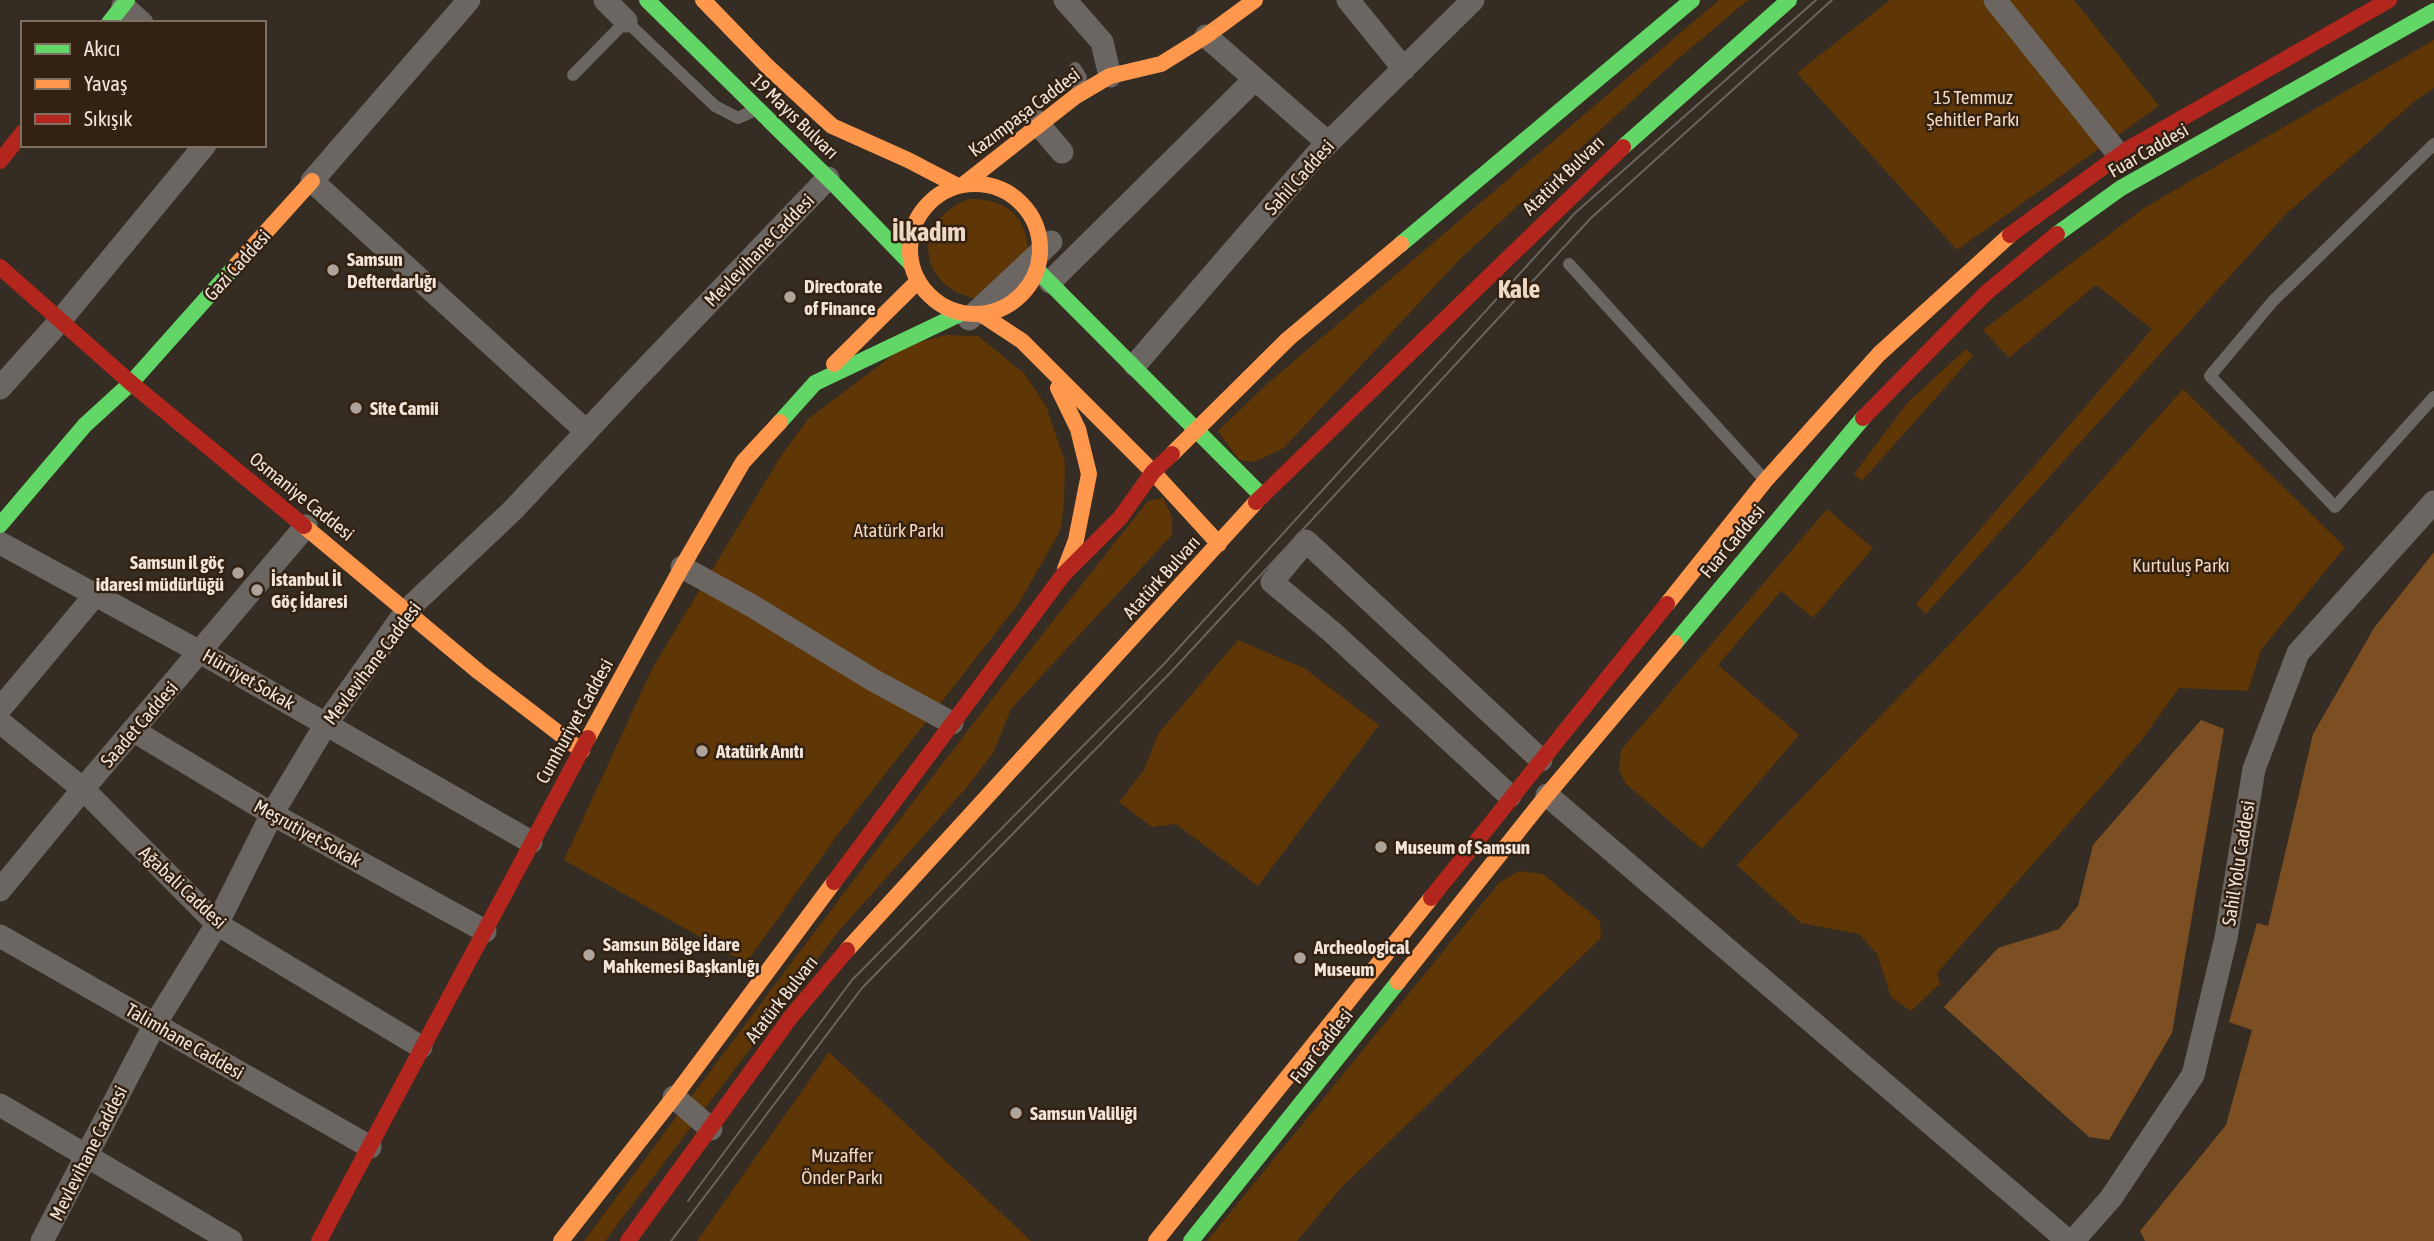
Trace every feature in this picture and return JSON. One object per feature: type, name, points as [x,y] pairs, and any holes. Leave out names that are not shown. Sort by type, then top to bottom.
[{"type":"main road","name":"19 Mayıs Bulvarı","points":[[647,0],[828,178],[911,264]]},
{"type":"main road","name":"19 Mayıs Bulvarı","points":[[703,0],[766,66],[832,126],[961,185]]},
{"type":"main road","name":"Kazımpaşa Caddesi","points":[[961,185],[1048,135],[1110,76],[1161,64],[1206,36],[1255,0]]},
{"type":"main road","name":"Atatürk Bulvarı","points":[[561,1241],[674,1097],[1063,575],[1120,519],[1153,472],[1288,339],[1692,0]]},
{"type":"main road","name":"Atatürk Bulvarı","points":[[628,1241],[790,1018],[830,969],[1262,495],[1646,124],[1789,0]]},
{"type":"main road","name":"Fuar Caddesi","points":[[1156,1241],[1765,481],[1879,354],[2002,241],[2119,155],[2389,0]]},
{"type":"main road","name":"Fuar Caddesi","points":[[1191,1241],[1547,795],[1868,411],[1986,293],[2059,233],[2121,188],[2434,11]]},
{"type":"main road","points":[[0,161],[21,135]]},
{"type":"main road","name":"Kazımpaşa Caddesi","points":[[993,185],[1008,171]]},
{"type":"main road","name":"Gazi Caddesi","points":[[0,525],[85,425],[131,383],[312,181]]},
{"type":"main road","points":[[1219,544],[1153,472],[1022,341],[945,307],[930,296],[919,282],[911,264],[910,243],[915,222],[927,204],[944,191],[961,185],[993,185],[1012,194],[1027,209],[1038,228],[1045,261],[1194,430],[1262,495]]},
{"type":"main road","name":"Osmaniye Caddesi","points":[[0,268],[131,383],[479,672],[582,751]]},
{"type":"main road","points":[[815,383],[919,282]]},
{"type":"main road","name":"Cumhuriyet Caddesi","points":[[319,1241],[531,842],[682,567],[743,462],[815,383],[970,316]]},
{"type":"main road","points":[[1051,370],[1077,429],[1089,474],[1076,540],[1063,575]]},
{"type":"street","name":"Gazi Caddesi","points":[[312,181],[468,0]]},
{"type":"street","points":[[605,0],[626,21]]},
{"type":"street","points":[[1065,0],[1102,42],[1110,76]]},
{"type":"street","points":[[1348,0],[1404,69]]},
{"type":"street","name":"Sahil Caddesi","points":[[1135,365],[1328,143],[1473,0]]},
{"type":"street","points":[[1995,0],[2119,155]]},
{"type":"street","points":[[120,9],[139,21]]},
{"type":"street","points":[[1206,36],[1328,143]]},
{"type":"street","points":[[970,316],[1045,261],[1255,79]]},
{"type":"street","points":[[0,388],[59,322],[203,147]]},
{"type":"street","name":"Mevlevihane Caddesi","points":[[42,1241],[155,1024],[217,923],[272,814],[326,724],[407,610],[513,510],[828,178]]},
{"type":"street","points":[[312,181],[586,431]]},
{"type":"street","name":"Sahil Yolu Caddesi","points":[[2071,1241],[2111,1198],[2193,1075],[2226,938],[2254,769],[2298,653],[2434,502]]},
{"type":"street","name":"Saadet Caddesi","points":[[0,890],[306,526]]},
{"type":"street","points":[[1510,796],[1332,632],[1272,582],[1306,541],[1541,760]]},
{"type":"street","name":"Hürriyet Sokak","points":[[0,543],[200,652],[531,842]]},
{"type":"street","points":[[682,567],[754,607],[873,680],[952,723]]},
{"type":"street","points":[[0,709],[96,594]]},
{"type":"street","name":"Ağabali Caddesi","points":[[0,722],[83,789],[217,923],[421,1047]]},
{"type":"street","name":"Meşrutiyet Sokak","points":[[134,731],[272,814],[485,931]]},
{"type":"street","points":[[1547,795],[2071,1241]]},
{"type":"street","name":"Talimhane Caddesi","points":[[0,936],[370,1147]]},
{"type":"street","points":[[674,1097],[711,1129]]},
{"type":"street","points":[[0,1105],[231,1241]]},
{"type":"lane","points":[[573,75],[626,21],[715,106],[738,118],[758,109]]},
{"type":"lane","points":[[1074,68],[1081,76],[1083,100]]},
{"type":"lane","points":[[2434,144],[2273,301],[2210,376],[2335,507],[2434,397]]},
{"type":"lane","points":[[1569,264],[1765,481]]},
{"type":"green space","points":[[1719,0],[1748,0],[1672,64],[1459,260],[1284,448],[1254,462],[1239,460],[1218,431],[1267,384]]},
{"type":"green space","name":"15 Temmuz Şehitler Parkı","points":[[1890,0],[2074,0],[2159,106],[1957,250],[1797,73]]},
{"type":"green space","points":[[2434,40],[2434,88],[2415,101],[2285,215],[1926,614],[1916,604],[2152,329],[2096,285],[2009,358],[1983,330],[2144,208]]},
{"type":"green space","points":[[969,199],[995,202],[1006,207],[1021,223],[1028,246],[1028,260],[978,299],[958,292],[943,282],[933,268],[928,253],[930,237],[937,222],[950,209]]},
{"type":"green space","name":"Atatürk Parkı","points":[[945,335],[978,336],[1024,373],[1046,406],[1065,462],[1060,531],[1019,603],[839,833],[746,963],[564,860],[653,667],[781,456],[808,419],[905,346]]},
{"type":"green space","points":[[1966,349],[1973,356],[1862,481],[1854,474],[1907,403]]},
{"type":"green space","name":"Kurtuluş Parkı","points":[[2183,389],[2345,547],[2261,650],[2248,691],[2179,688],[2141,741],[1937,973],[1940,984],[1911,1011],[1891,997],[1877,954],[1859,934],[1801,923],[1737,865],[2022,569]]},
{"type":"green space","points":[[1163,498],[1172,517],[1172,535],[1011,709],[993,753],[968,786],[838,932],[605,1241],[584,1241],[1004,684],[1148,501]]},
{"type":"green space","points":[[1827,509],[1873,548],[1813,618],[1781,591],[1718,665],[1799,735],[1702,849],[1626,784],[1619,770],[1621,750]]},
{"type":"green space","points":[[1238,640],[1304,668],[1379,725],[1258,886],[1176,824],[1152,827],[1119,802],[1144,770],[1158,734]]},
{"type":"green space","points":[[1519,871],[1543,874],[1600,921],[1601,938],[1342,1187],[1297,1241],[1207,1241],[1499,883]]},
{"type":"green space","name":"Muzaffer Önder Parkı","points":[[829,1052],[1031,1241],[697,1241]]},
{"type":"shaded area","points":[[2434,552],[2434,1241],[2145,1241],[2140,1231],[2226,1125],[2252,1030],[2229,1022],[2257,923],[2268,926],[2313,734],[2374,628]]},
{"type":"shaded area","points":[[2201,720],[2224,729],[2172,1033],[2109,1140],[2089,1137],[1944,1007],[1998,948],[2059,929],[2078,906],[2093,845]]},
{"type":"tram line","points":[[688,1201],[852,980],[1164,664],[1575,213],[1816,0]]},
{"type":"tram line","points":[[671,1241],[862,988],[1171,672],[1591,218],[1832,0]]},
{"type":"traffic: fast","points":[[111,21],[127,0]]},
{"type":"traffic: fast","points":[[647,0],[834,184],[911,264]]},
{"type":"traffic: fast","points":[[1401,244],[1692,0]]},
{"type":"traffic: fast","points":[[1623,147],[1789,0]]},
{"type":"traffic: fast","points":[[2057,234],[2121,188],[2434,11]]},
{"type":"traffic: fast","points":[[0,525],[85,425],[131,383],[237,264]]},
{"type":"traffic: fast","points":[[1037,270],[1262,496]]},
{"type":"traffic: fast","points":[[780,422],[815,383],[962,313]]},
{"type":"traffic: fast","points":[[1675,643],[1863,418]]},
{"type":"traffic: fast","points":[[1191,1241],[1398,982]]},
{"type":"traffic: slow","points":[[703,0],[767,66],[832,126],[958,186]]},
{"type":"traffic: slow","points":[[964,184],[1076,96],[1110,76],[1161,64],[1206,36],[1255,0]]},
{"type":"traffic: slow","points":[[237,264],[312,181]]},
{"type":"traffic: slow","points":[[975,184],[1000,189],[1021,203],[1035,224],[1040,249],[1035,274],[1021,295],[1000,309],[975,314],[950,309],[929,295],[915,274],[910,249],[915,224],[929,203],[950,189],[975,184]]},
{"type":"traffic: slow","points":[[1667,604],[1765,481],[1879,354],[2010,235]]},
{"type":"traffic: slow","points":[[1172,454],[1288,339],[1401,244]]},
{"type":"traffic: slow","points":[[834,364],[918,281]]},
{"type":"traffic: slow","points":[[981,314],[1022,341],[1153,472],[1219,544]]},
{"type":"traffic: slow","points":[[1058,388],[1078,429],[1089,474],[1076,540],[1065,569]]},
{"type":"traffic: slow","points":[[588,738],[743,462],[780,422]]},
{"type":"traffic: slow","points":[[847,950],[1256,502]]},
{"type":"traffic: slow","points":[[304,526],[479,672],[582,751]]},
{"type":"traffic: slow","points":[[1398,982],[1547,795],[1675,643]]},
{"type":"traffic: slow","points":[[561,1241],[674,1097],[834,882]]},
{"type":"traffic: slow","points":[[1156,1241],[1431,898]]},
{"type":"traffic: jam","points":[[2010,235],[2128,149],[2389,0]]},
{"type":"traffic: jam","points":[[0,161],[21,135]]},
{"type":"traffic: jam","points":[[1256,502],[1623,147]]},
{"type":"traffic: jam","points":[[1863,418],[1986,293],[2057,234]]},
{"type":"traffic: jam","points":[[0,267],[131,383],[304,526]]},
{"type":"traffic: jam","points":[[834,882],[1063,575],[1120,518],[1153,472],[1172,454]]},
{"type":"traffic: jam","points":[[1431,898],[1667,604]]},
{"type":"traffic: jam","points":[[319,1241],[588,738]]},
{"type":"traffic: jam","points":[[628,1241],[790,1018],[847,950]]},
{"type":"place","name":"Samsun Defterdarlığı","points":[[333,270]]},
{"type":"place","name":"Directorate of Finance","points":[[790,297]]},
{"type":"place","name":"Site Camii","points":[[356,408]]},
{"type":"place","name":"Samsun il göç idaresi müdürlüğü","points":[[238,573]]},
{"type":"place","name":"İstanbul İl Göç İdaresi","points":[[257,590]]},
{"type":"place","name":"Atatürk Anıtı","points":[[702,751]]},
{"type":"place","name":"Museum of Samsun","points":[[1381,847]]},
{"type":"place","name":"Samsun Bölge İdare Mahkemesi Başkanlığı","points":[[589,955]]},
{"type":"place","name":"Archeological Museum","points":[[1300,958]]},
{"type":"place","name":"Samsun Valiliği","points":[[1016,1113]]},
{"type":"district","name":"İlkadım","points":[[929,232]]},
{"type":"district","name":"Kale","points":[[1519,289]]}]
